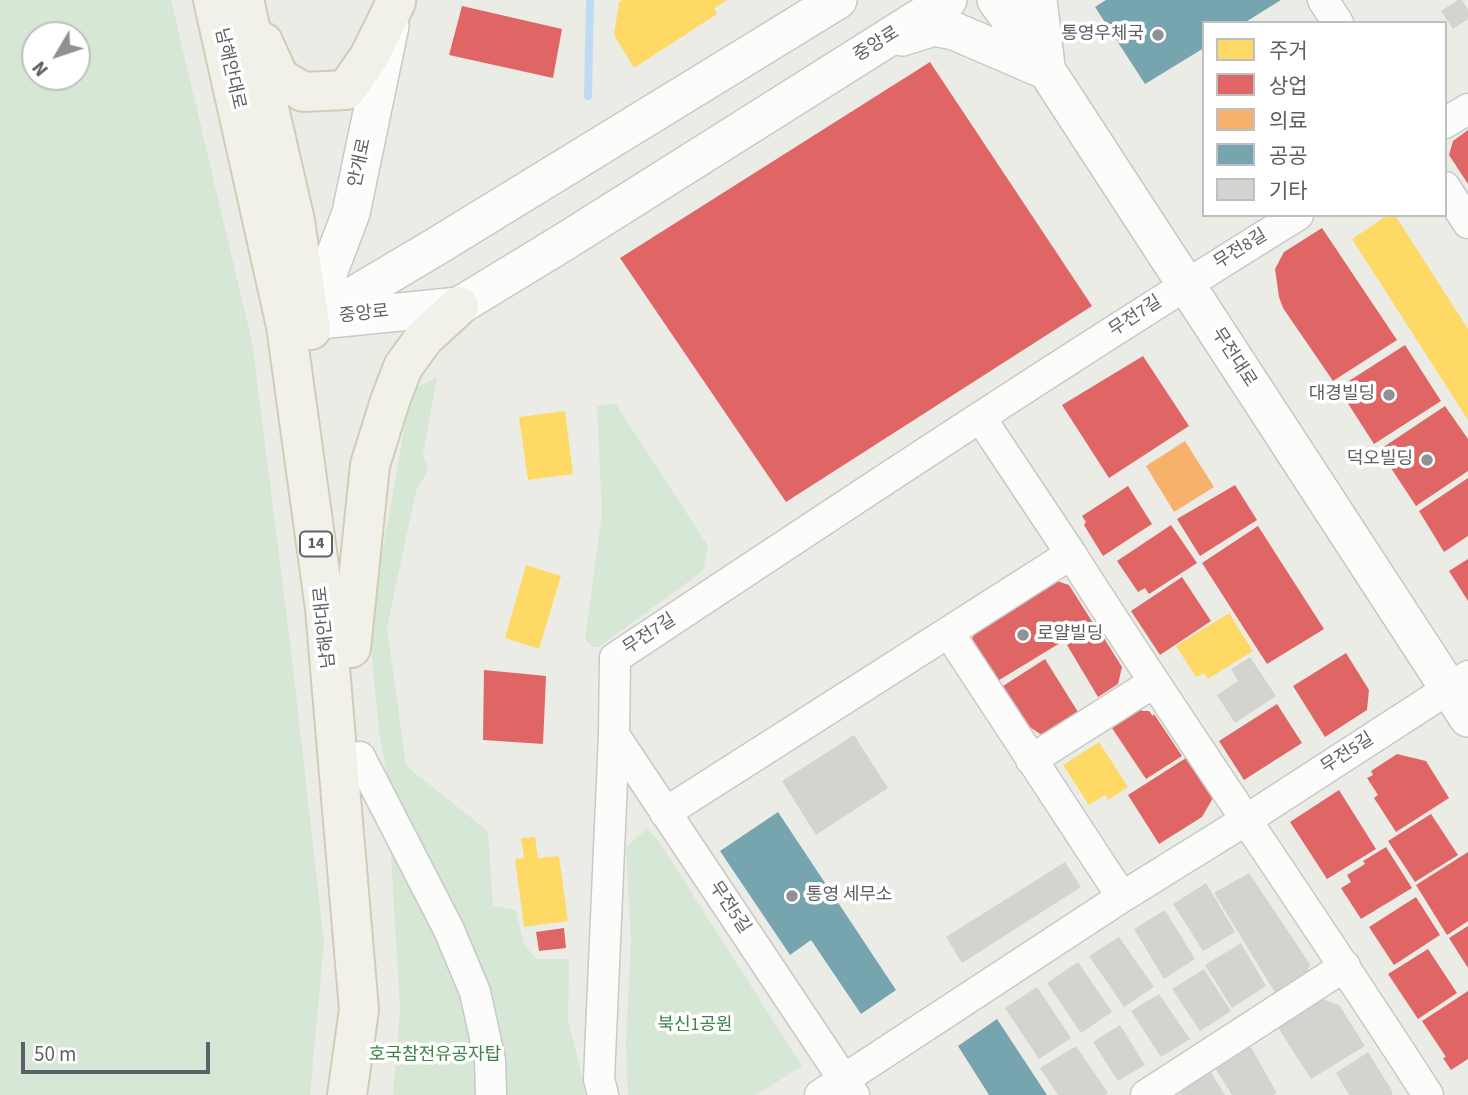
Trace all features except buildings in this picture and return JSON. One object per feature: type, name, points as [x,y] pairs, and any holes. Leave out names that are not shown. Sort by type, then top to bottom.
[{"type":"main road","name":"남해안대로","points":[[234,1],[295,222],[310,321],[351,648],[379,981],[372,1095]]},
{"type":"main road","name":"남해안대로","points":[[234,1],[286,326],[325,609],[359,1010],[347,1095]]},
{"type":"main road","points":[[234,1],[279,77],[303,92],[346,90],[369,57],[396,1]]},
{"type":"main road","points":[[351,648],[370,465],[390,401],[403,367],[424,338],[459,306]]},
{"type":"street","name":"중앙로","points":[[310,321],[838,0]]},
{"type":"street","name":"중앙로","points":[[310,321],[459,306],[948,0]]},
{"type":"street","name":"무전대로","points":[[996,0],[1047,71],[1185,285],[1462,694]]},
{"type":"street","points":[[1038,0],[1047,71]]},
{"type":"street","points":[[1323,0],[1337,21]]},
{"type":"street","name":"안개로","points":[[310,321],[351,213],[396,1]]},
{"type":"street","points":[[881,43],[934,27],[954,31],[1047,71]]},
{"type":"street","points":[[1447,123],[1468,109]]},
{"type":"street","points":[[1447,190],[1468,223]]},
{"type":"street","name":"무전8길","points":[[1185,285],[1295,217]]},
{"type":"street","name":"무전7길","points":[[603,1095],[599,1079],[615,658],[1185,285]]},
{"type":"street","points":[[980,417],[1153,683],[1345,966],[1428,1095]]},
{"type":"street","points":[[665,813],[1071,554]]},
{"type":"street","points":[[949,633],[1122,897]]},
{"type":"street","points":[[1031,760],[1153,683]]},
{"type":"street","name":"무전5길","points":[[614,736],[839,1090],[1122,897],[1462,694]]},
{"type":"street","points":[[360,757],[449,930],[475,992],[490,1060],[491,1095]]},
{"type":"street","points":[[1146,1095],[1345,966]]},
{"type":"green space","points":[[0,0],[171,0],[252,342],[289,633],[324,942],[310,1095],[0,1095]]},
{"type":"green space","points":[[437,377],[423,454],[428,470],[416,491],[387,627],[406,766],[488,831],[493,906],[516,910],[524,944],[536,959],[569,959],[568,1020],[585,1095],[506,1095],[498,1015],[456,920],[389,789],[379,732],[369,627],[407,413],[414,388]]},
{"type":"green space","points":[[615,403],[708,546],[703,571],[599,647],[592,647],[585,639],[602,514],[597,406]]},
{"type":"green space","name":"북신1공원","points":[[647,828],[660,843],[802,1066],[756,1095],[628,1095],[626,1043],[631,940],[626,848]]},
{"type":"green space","name":"호국참전유공자탑","points":[[390,838],[453,969],[471,1042],[479,1095],[393,1095],[400,1010]]},
{"type":"waterway","points":[[588,96],[590,0]]},
{"type":"place","name":"통영우체국","points":[[1158,35]]},
{"type":"place","name":"대경빌딩","points":[[1389,395]]},
{"type":"place","name":"덕오빌딩","points":[[1427,460]]},
{"type":"place","name":"로얄빌딩","points":[[1023,635]]},
{"type":"place","name":"통영 세무소","points":[[792,896]]}]
